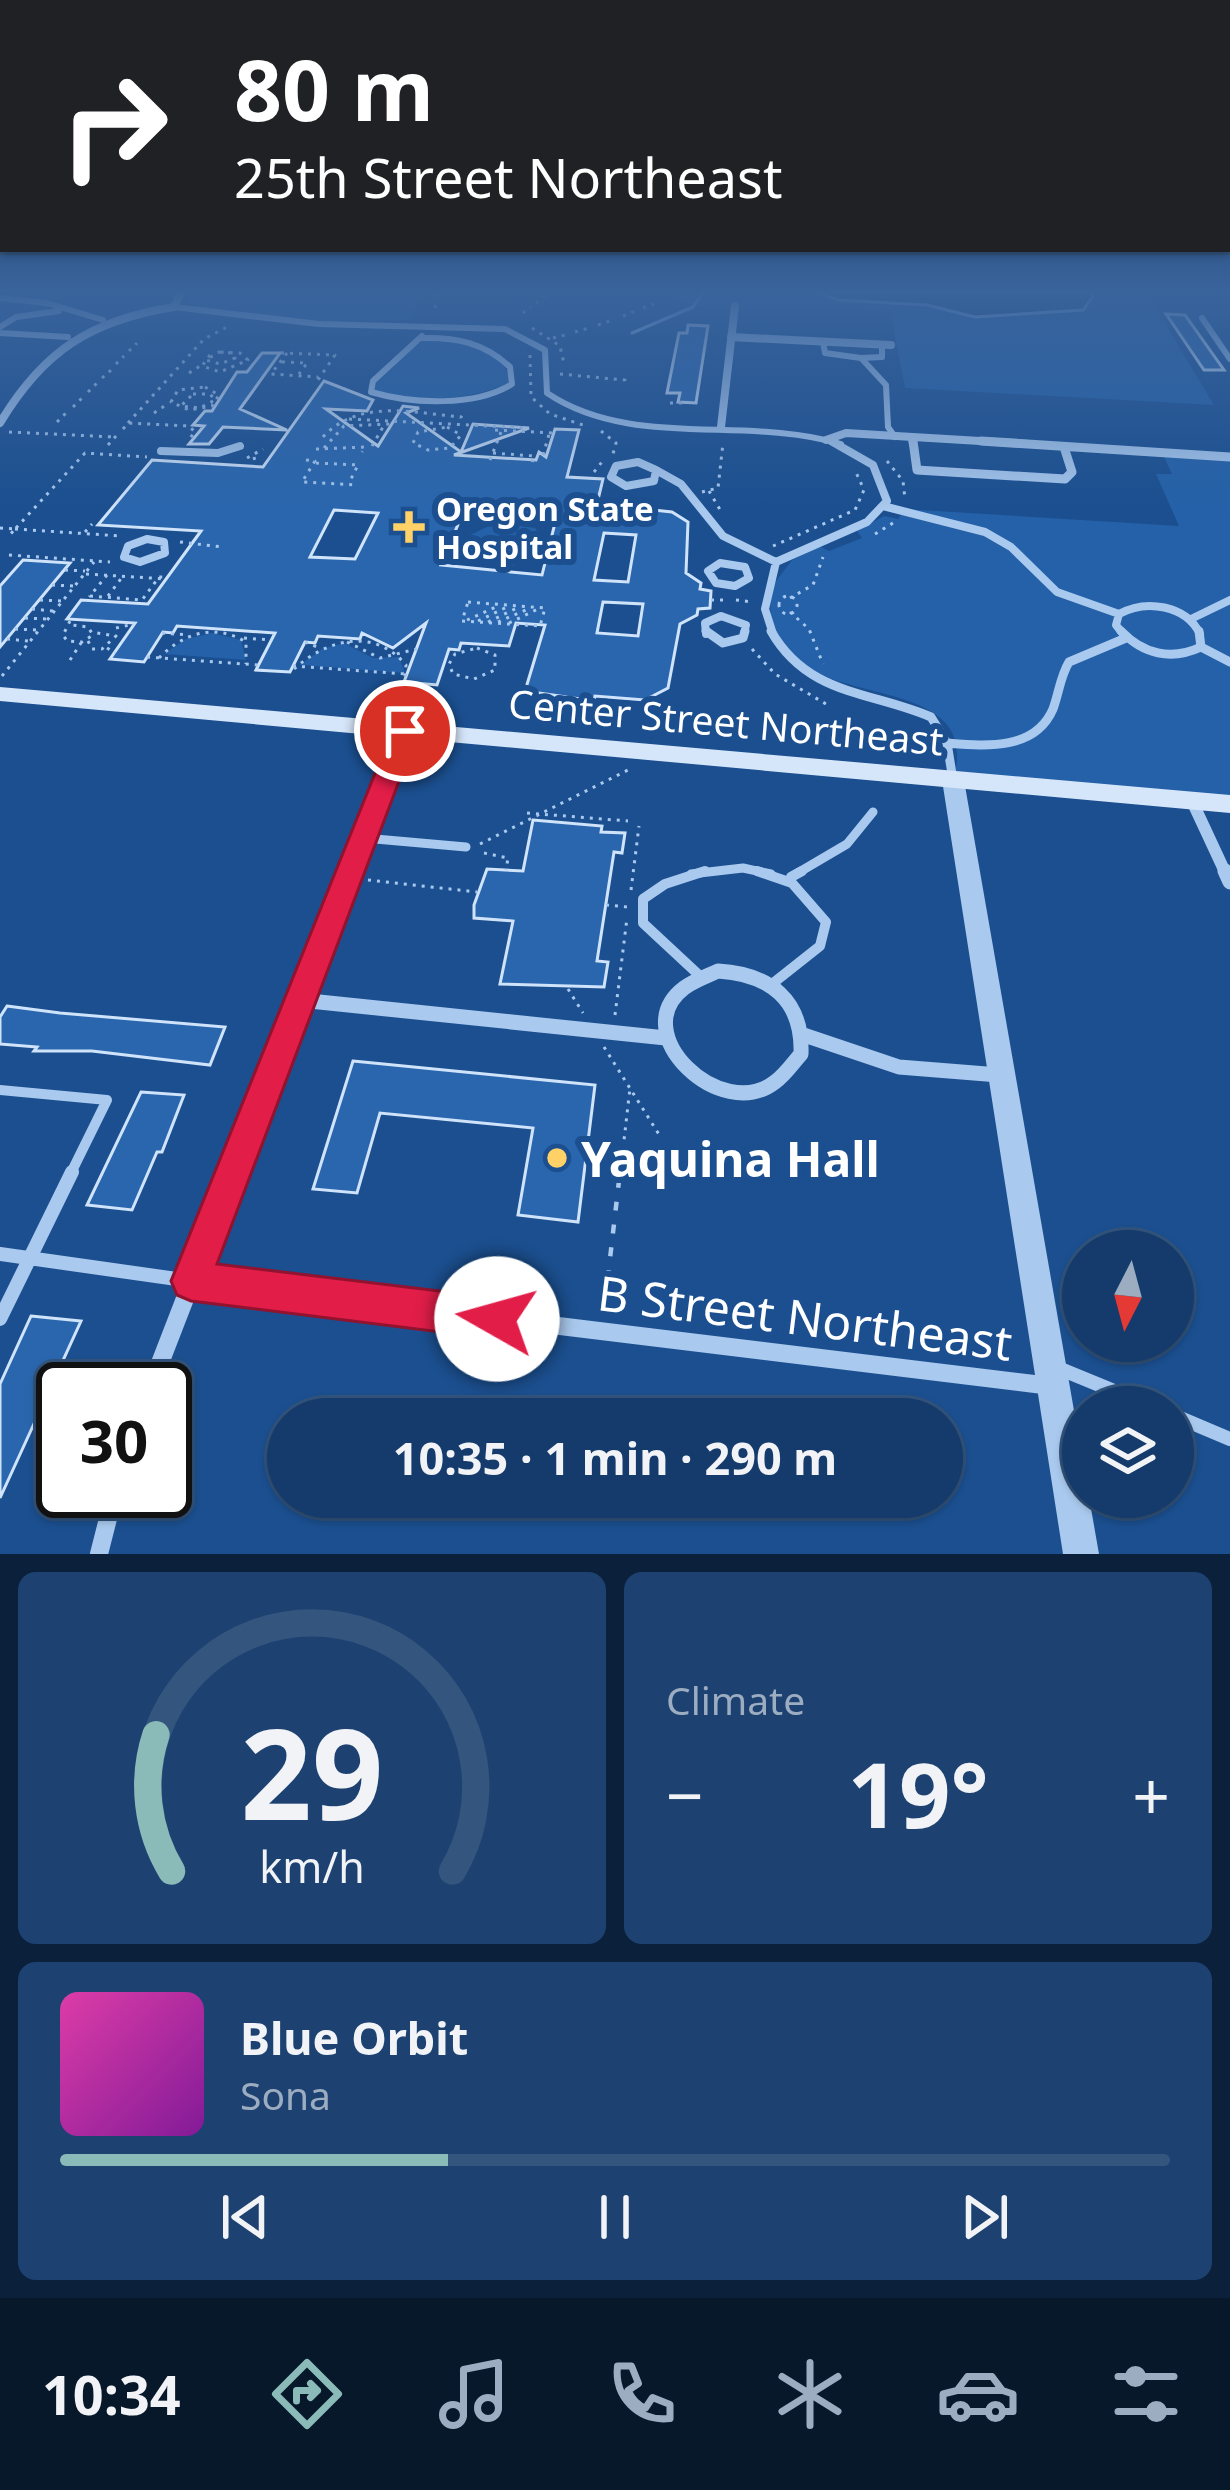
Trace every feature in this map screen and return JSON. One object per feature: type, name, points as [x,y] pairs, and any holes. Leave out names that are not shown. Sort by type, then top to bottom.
[{"type":"main road","name":"Center Street Northeast","points":[[1,685],[405,731],[1230,804]]},
{"type":"street","points":[[0,423],[3,411],[44,365]]},
{"type":"street","points":[[722,431],[728,365]]},
{"type":"street","points":[[826,440],[846,433],[1230,457]]},
{"type":"street","points":[[912,438],[917,470],[1065,478],[1072,476],[1064,447]]},
{"type":"street","points":[[160,1362],[405,731]]},
{"type":"street","points":[[953,780],[1082,1554]]},
{"type":"street","points":[[1192,801],[1230,882]]},
{"type":"street","points":[[736,971],[772,983],[799,1015],[803,1035],[790,1072],[753,1092],[707,1087],[688,1074],[666,1038],[672,1001],[700,976],[736,971]]},
{"type":"street","points":[[300,1000],[666,1038]]},
{"type":"street","points":[[803,1035],[901,1070],[936,1076],[999,1075]]},
{"type":"street","name":"B Street Northeast","points":[[191,1281],[1050,1375]]},
{"type":"street","points":[[99,1554],[108,1518]]},
{"type":"lane","points":[[388,365],[370,383],[371,392],[383,397],[486,397],[512,384],[507,365]]},
{"type":"lane","points":[[546,365],[548,393],[571,411],[613,421],[826,440],[874,468],[887,496],[884,506],[867,522],[776,562],[765,586],[764,618],[789,659],[839,692],[922,713],[938,724],[947,743],[953,780]]},
{"type":"lane","points":[[867,365],[886,385],[888,427],[895,436]]},
{"type":"lane","points":[[375,412],[383,397]]},
{"type":"lane","points":[[161,451],[218,453],[239,446]]},
{"type":"lane","points":[[656,470],[654,481],[634,487],[620,484],[610,473],[630,462],[656,470],[684,484],[720,533],[776,562]]},
{"type":"lane","points":[[884,506],[985,532],[1011,547],[1058,592],[1119,614],[1144,605],[1191,619],[1201,632],[1201,647]]},
{"type":"lane","points":[[147,539],[164,542],[165,553],[140,562],[124,557],[128,546],[147,539]]},
{"type":"lane","points":[[721,563],[740,564],[750,574],[735,586],[720,586],[709,572],[721,563]]},
{"type":"lane","points":[[1191,619],[1230,600]]},
{"type":"lane","points":[[1119,614],[1116,625],[1126,638],[1164,655],[1201,647],[1230,662]]},
{"type":"lane","points":[[715,617],[736,618],[746,625],[744,638],[716,641],[704,627],[715,617]]},
{"type":"lane","points":[[947,743],[1009,745],[1024,739],[1048,718],[1069,662],[1126,638]]},
{"type":"lane","points":[[700,976],[643,923],[643,898],[672,878],[697,871],[791,878],[847,844],[873,812]]},
{"type":"lane","points":[[364,838],[466,847]]},
{"type":"lane","points":[[772,983],[820,946],[826,933],[820,908],[791,878]]},
{"type":"lane","points":[[0,1090],[107,1100],[0,1318]]},
{"type":"lane","points":[[0,1254],[191,1281]]},
{"type":"lane","points":[[1050,1375],[1085,1386]]},
{"type":"lane","points":[[1194,1424],[1230,1439]]},
{"type":"path","points":[[123,429],[181,365]]},
{"type":"path","points":[[190,374],[199,365]]},
{"type":"path","points":[[208,365],[226,372],[240,365]]},
{"type":"path","points":[[278,365],[271,374],[319,378],[328,365]]},
{"type":"path","points":[[298,376],[306,365]]},
{"type":"path","points":[[532,365],[531,397],[550,414],[612,429]]},
{"type":"path","points":[[102,378],[111,370]]},
{"type":"path","points":[[552,374],[616,376],[625,380],[624,385]]},
{"type":"path","points":[[154,413],[172,402],[184,382]]},
{"type":"path","points":[[88,392],[97,383]]},
{"type":"path","points":[[152,396],[203,410],[218,400],[217,391],[197,386],[176,392]]},
{"type":"path","points":[[193,394],[215,398],[203,410],[180,403],[193,394]]},
{"type":"path","points":[[73,407],[82,398]]},
{"type":"path","points":[[670,403],[688,403]]},
{"type":"path","points":[[323,437],[342,418],[375,412]]},
{"type":"path","points":[[57,422],[67,413]]},
{"type":"path","points":[[342,418],[529,428]]},
{"type":"path","points":[[128,423],[189,427],[195,432],[182,449]]},
{"type":"path","points":[[325,447],[344,426],[387,423],[372,446]]},
{"type":"path","points":[[443,425],[458,431],[460,442],[436,451],[413,443],[418,432],[443,425]]},
{"type":"path","points":[[594,428],[618,447],[595,472]]},
{"type":"path","points":[[45,434],[50,429]]},
{"type":"path","points":[[484,456],[544,452],[551,432],[495,430]]},
{"type":"path","points":[[491,457],[502,430]]},
{"type":"path","points":[[8,431],[116,436],[108,445]]},
{"type":"path","points":[[696,493],[718,488],[722,431]]},
{"type":"path","points":[[354,447],[376,439]]},
{"type":"path","points":[[316,449],[365,447],[362,452]]},
{"type":"path","points":[[240,460],[262,449]]},
{"type":"path","points":[[8,537],[86,453],[149,457],[146,460]]},
{"type":"path","points":[[530,455],[532,462]]},
{"type":"path","points":[[253,456],[261,461],[256,466]]},
{"type":"path","points":[[306,460],[358,465],[348,484]]},
{"type":"path","points":[[313,463],[302,482],[357,485]]},
{"type":"path","points":[[766,551],[861,503],[862,482],[847,464]]},
{"type":"path","points":[[709,491],[728,520]]},
{"type":"path","points":[[84,534],[92,524]]},
{"type":"path","points":[[0,528],[131,536]]},
{"type":"path","points":[[173,535],[180,542],[222,547]]},
{"type":"path","points":[[178,552],[180,542]]},
{"type":"path","points":[[764,544],[772,547]]},
{"type":"path","points":[[9,555],[146,568]]},
{"type":"path","points":[[1,685],[30,641],[96,561]]},
{"type":"path","points":[[65,570],[104,580],[167,578]]},
{"type":"path","points":[[104,580],[94,592],[142,600],[158,579]]},
{"type":"path","points":[[104,580],[120,580]]},
{"type":"path","points":[[109,596],[120,580]]},
{"type":"path","points":[[52,585],[74,586]]},
{"type":"path","points":[[720,586],[723,608],[740,601]]},
{"type":"path","points":[[40,600],[62,601]]},
{"type":"path","points":[[711,600],[723,600]]},
{"type":"path","points":[[465,621],[468,602],[504,610],[544,607]]},
{"type":"path","points":[[487,622],[512,605],[544,607]]},
{"type":"path","points":[[465,621],[521,606]]},
{"type":"path","points":[[476,622],[504,610],[532,607]]},
{"type":"path","points":[[465,621],[540,626],[544,607]]},
{"type":"path","points":[[32,609],[55,611]]},
{"type":"path","points":[[497,623],[504,610]]},
{"type":"path","points":[[504,610],[508,624]]},
{"type":"path","points":[[790,612],[809,629],[827,669]]},
{"type":"path","points":[[25,618],[48,620]]},
{"type":"path","points":[[114,630],[121,622]]},
{"type":"path","points":[[114,630],[116,637],[108,646],[92,649],[88,639],[88,626],[71,623],[63,638],[88,639],[114,630],[134,625]]},
{"type":"path","points":[[15,629],[39,631]]},
{"type":"path","points":[[159,658],[205,630],[271,640]]},
{"type":"path","points":[[162,633],[191,635]]},
{"type":"path","points":[[242,638],[250,652],[246,664]]},
{"type":"path","points":[[364,638],[400,656],[406,675],[294,667],[325,646],[347,640],[364,638]]},
{"type":"path","points":[[744,638],[775,674],[826,704]]},
{"type":"path","points":[[70,660],[88,639]]},
{"type":"path","points":[[7,640],[30,641]]},
{"type":"path","points":[[347,640],[376,657],[400,656],[417,649]]},
{"type":"path","points":[[305,642],[325,646]]},
{"type":"path","points":[[108,646],[115,653]]},
{"type":"path","points":[[477,648],[498,660],[490,674],[475,679],[453,674],[447,662],[461,651],[477,648]]},
{"type":"path","points":[[147,657],[258,664]]},
{"type":"path","points":[[197,669],[202,661]]},
{"type":"path","points":[[346,680],[351,670]]},
{"type":"path","points":[[466,847],[547,814],[628,770]]},
{"type":"path","points":[[527,813],[628,821]]},
{"type":"path","points":[[613,1033],[639,826]]},
{"type":"path","points":[[484,854],[508,858],[506,870]]},
{"type":"path","points":[[348,878],[477,892]]},
{"type":"path","points":[[606,905],[626,906]]},
{"type":"path","points":[[568,989],[660,1136]]},
{"type":"path","points":[[605,1302],[629,1088]]},
{"type":"shaded area","points":[[393,365],[503,365],[510,382],[443,398],[389,395],[373,390],[373,383]]},
{"type":"shaded area","points":[[900,365],[1190,365],[1214,405],[905,388]]},
{"type":"shaded area","points":[[1162,453],[1230,457],[1230,804],[953,780],[955,740],[937,715],[905,700],[827,677],[794,659],[773,630],[773,585],[792,560],[819,546],[829,551],[862,538],[857,531],[884,516],[898,519],[905,509],[1179,526],[1156,474],[1172,474]]},
{"type":"shaded area","points":[[497,522],[535,528],[544,540],[542,551],[510,567],[469,559],[461,549],[464,538]]},
{"type":"shaded area","points":[[212,633],[241,640],[246,660],[164,654],[186,639]]},
{"type":"shaded area","points":[[344,643],[373,658],[399,657],[405,673],[300,665],[322,649]]},
{"type":"building","points":[[253,365],[272,365],[240,409],[287,430],[223,427],[209,444],[189,444],[204,426],[193,425],[205,411],[212,411],[237,372],[247,372]]},
{"type":"building","points":[[673,365],[702,365],[696,403],[678,402],[680,393],[667,393]]},
{"type":"building","points":[[1200,365],[1220,365],[1224,370],[1204,370]]},
{"type":"building","name":"Oregon State Hospital","points":[[324,381],[373,400],[367,411],[326,409],[378,446],[403,406],[419,408],[406,413],[461,452],[473,424],[529,428],[454,455],[536,460],[539,452],[546,457],[555,429],[579,430],[567,477],[603,479],[597,504],[672,512],[688,522],[686,573],[701,583],[700,589],[711,591],[710,608],[698,609],[697,615],[680,624],[668,688],[645,700],[595,696],[594,701],[525,691],[545,625],[516,623],[509,646],[461,643],[459,650],[449,649],[437,685],[404,682],[426,623],[393,648],[362,633],[360,639],[318,636],[315,643],[305,642],[290,672],[256,670],[275,633],[177,626],[173,633],[163,632],[144,662],[110,659],[135,623],[67,619],[81,600],[148,604],[201,531],[98,525],[152,460],[263,467]],"holes":[[[334,510],[378,513],[355,559],[310,557]],[[462,515],[555,523],[542,575],[441,565]],[[604,533],[636,535],[628,582],[594,580]],[[603,602],[643,604],[638,636],[597,633]]]},
{"type":"building","points":[[23,560],[70,563],[0,647],[0,586]]},
{"type":"building","points":[[533,820],[602,826],[601,832],[625,833],[622,853],[614,852],[597,961],[608,962],[604,987],[500,984],[513,921],[474,918],[474,905],[487,869],[523,871]]},
{"type":"building","points":[[7,1006],[225,1027],[210,1065],[92,1051],[34,1051],[37,1047],[0,1044],[0,1017]]},
{"type":"building","name":"Yaquina Hall","points":[[353,1061],[595,1085],[578,1222],[518,1215],[533,1128],[380,1113],[357,1193],[313,1189]]},
{"type":"building","points":[[141,1092],[184,1095],[162,1152],[157,1152],[132,1210],[87,1205]]},
{"type":"building","points":[[31,1316],[81,1321],[62,1362],[36,1362],[36,1419],[0,1498],[0,1384]]},
{"type":"place","name":"Oregon State Hospital","points":[[409,527]]},
{"type":"place","name":"Yaquina Hall","points":[[557,1158]]},
{"type":"route","points":[[405,731],[191,1281],[497,1319]]}]
